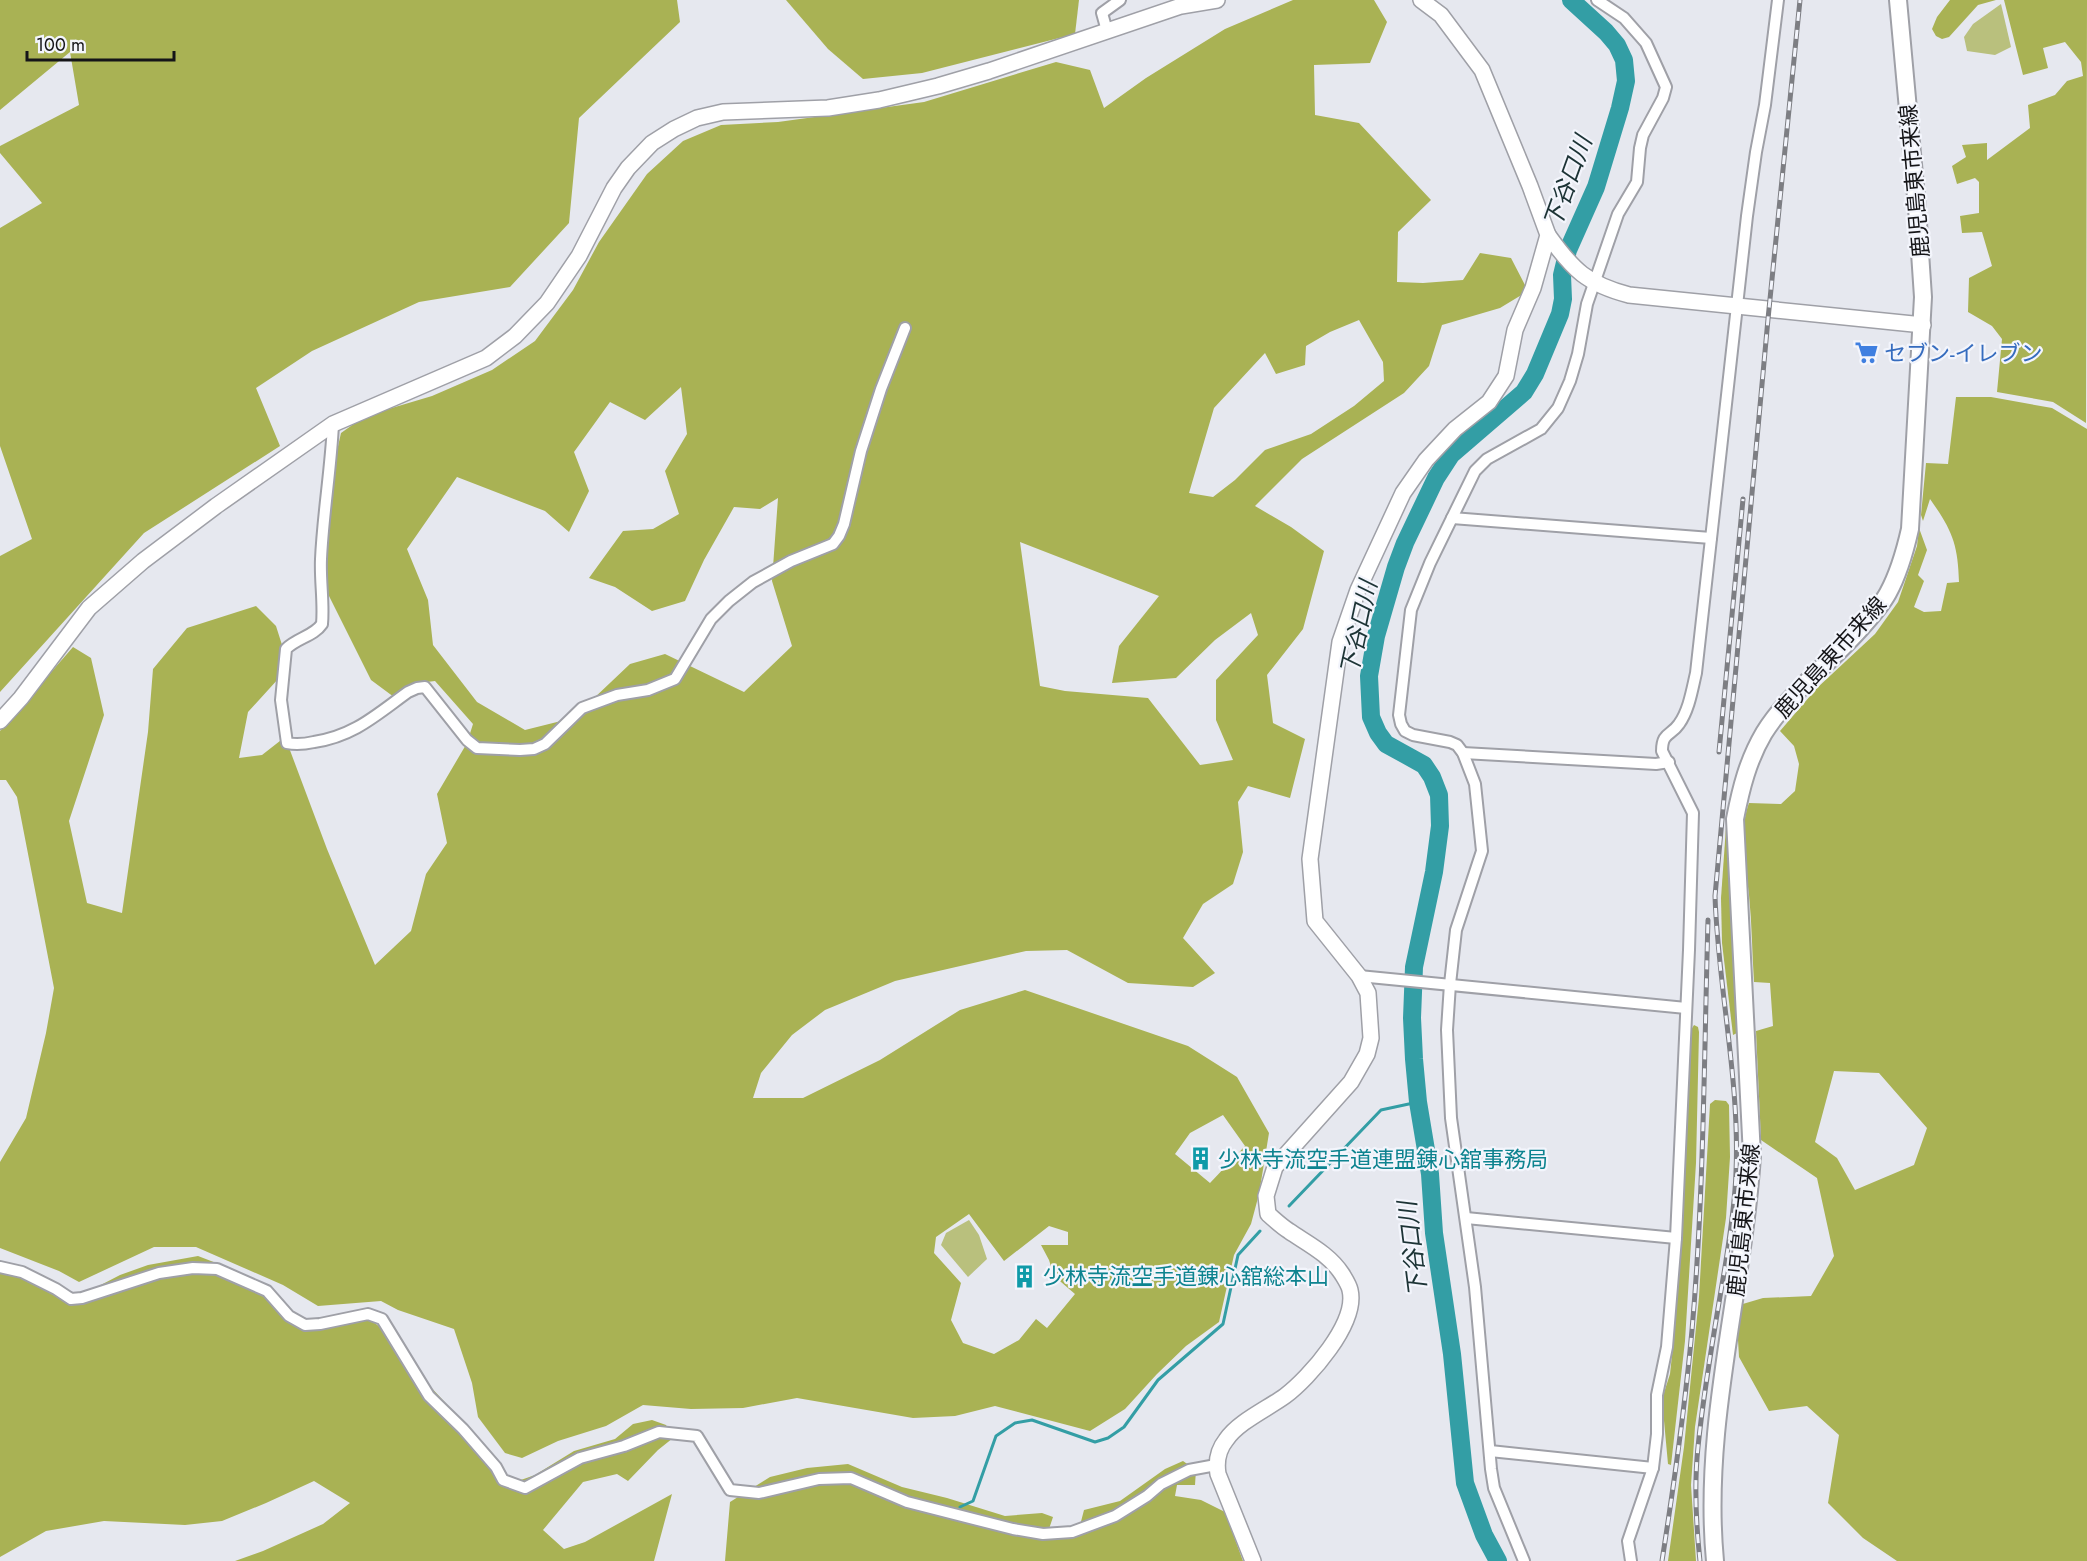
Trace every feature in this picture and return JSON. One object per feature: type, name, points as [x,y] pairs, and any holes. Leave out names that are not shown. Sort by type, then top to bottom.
[{"type":"main road","name":"鹿児島東市来線","points":[[1715,1561],[1712,1462],[1749,1203],[1752,1156],[1735,819],[1750,758],[1765,732],[1782,708],[1845,646],[1887,595],[1901,564],[1910,529],[1914,494],[1923,297],[1898,0]]},
{"type":"street","points":[[1107,31],[1102,13],[1120,0]]},
{"type":"street","points":[[0,721],[21,698],[89,608],[143,561],[216,506],[333,424],[486,358],[515,336],[547,303],[573,265],[614,188],[628,168],[652,143],[674,129],[697,118],[723,112],[828,108],[879,100],[989,71],[1181,6],[1217,0]]},
{"type":"street","points":[[1421,0],[1441,15],[1482,70],[1548,235],[1568,262],[1595,284],[1629,295],[1737,308],[1923,325]]},
{"type":"street","points":[[1524,1561],[1494,1488],[1475,1287],[1452,1118],[1447,1030],[1456,930],[1482,851],[1475,784],[1463,753],[1456,745],[1419,737],[1405,731],[1399,715],[1412,610],[1430,563],[1475,471],[1487,459],[1541,429],[1558,408],[1570,381],[1578,354],[1587,304],[1618,214],[1637,182],[1643,135],[1663,98],[1666,87],[1646,44],[1624,18],[1597,0]]},
{"type":"street","points":[[1631,1561],[1628,1541],[1653,1468],[1657,1434],[1657,1395],[1667,1347],[1676,1238],[1689,950],[1692,813],[1662,751],[1662,744],[1665,736],[1678,726],[1688,704],[1696,673],[1747,216],[1765,105],[1778,0]]},
{"type":"street","points":[[1253,1561],[1221,1485],[1216,1465],[1219,1453],[1230,1434],[1287,1395],[1329,1349],[1347,1317],[1351,1292],[1341,1273],[1328,1257],[1268,1214],[1266,1196],[1275,1167],[1351,1082],[1368,1054],[1371,1038],[1368,993],[1359,976],[1315,921],[1312,894],[1310,859],[1340,642],[1358,590],[1403,493],[1426,460],[1455,429],[1489,402],[1506,376],[1515,330],[1533,288],[1548,235]]},
{"type":"street","points":[[333,424],[321,562],[322,624],[318,630],[286,649],[281,700],[287,743],[295,745],[331,740],[351,733],[408,692],[425,687],[466,740],[477,748],[534,749],[545,744],[582,708],[616,695],[648,690],[675,679],[711,619],[729,601],[753,582],[791,561],[833,544],[844,524],[864,440],[905,328]]},
{"type":"street","points":[[1452,518],[1711,538]]},
{"type":"street","points":[[1463,753],[1656,764],[1668,762]]},
{"type":"street","points":[[1359,976],[1686,1008]]},
{"type":"street","points":[[1466,1218],[1676,1238]]},
{"type":"street","points":[[0,1267],[22,1272],[71,1299],[82,1299],[159,1273],[193,1268],[217,1269],[267,1291],[289,1316],[304,1325],[368,1314],[382,1319],[429,1396],[463,1429],[496,1467],[503,1480],[525,1488],[580,1458],[624,1446],[659,1432],[674,1432],[697,1436],[730,1490],[759,1492],[819,1479],[850,1478],[907,1502],[1013,1529],[1042,1534],[1072,1532],[1115,1516],[1147,1496],[1161,1484],[1189,1470],[1216,1465]]},
{"type":"street","points":[[1490,1451],[1653,1468]]},
{"type":"green space","points":[[0,0],[677,0],[680,22],[579,118],[569,223],[510,287],[419,302],[312,351],[256,388],[280,446],[144,533],[0,692],[0,556],[32,539],[0,446],[0,228],[42,203],[0,153],[0,146],[79,105],[70,52],[0,110]]},
{"type":"green space","points":[[786,0],[1079,0],[1075,34],[922,73],[863,79],[828,49]]},
{"type":"green space","points":[[1293,0],[1374,0],[1387,22],[1370,63],[1314,65],[1315,115],[1359,123],[1431,200],[1398,232],[1397,282],[1463,280],[1480,253],[1511,258],[1528,291],[1500,308],[1442,325],[1429,366],[1404,393],[1302,459],[1255,506],[1291,527],[1324,551],[1303,629],[1267,675],[1273,723],[1305,739],[1290,798],[1248,786],[1238,802],[1243,852],[1233,884],[1203,904],[1183,938],[1215,973],[1193,987],[1128,983],[1067,950],[1026,951],[895,981],[825,1010],[792,1035],[761,1073],[753,1098],[803,1098],[880,1060],[960,1010],[1025,990],[1188,1046],[1237,1077],[1269,1133],[1259,1194],[1251,1224],[1234,1255],[1219,1322],[1186,1346],[1125,1409],[1090,1431],[995,1406],[955,1416],[913,1418],[797,1398],[743,1408],[691,1409],[643,1405],[606,1426],[558,1441],[522,1458],[505,1453],[478,1417],[472,1383],[454,1329],[398,1310],[381,1301],[318,1306],[283,1285],[196,1247],[154,1247],[79,1282],[59,1271],[0,1248],[0,1162],[26,1118],[54,988],[17,797],[6,780],[0,780],[0,731],[73,647],[91,658],[104,715],[69,821],[87,903],[122,913],[148,732],[153,669],[187,628],[256,606],[276,626],[289,667],[248,712],[239,758],[262,755],[285,737],[327,849],[375,965],[411,931],[426,874],[447,843],[437,794],[467,743],[473,724],[435,681],[419,683],[398,700],[371,680],[326,590],[326,500],[341,433],[365,416],[432,396],[492,370],[535,341],[573,290],[599,242],[647,174],[683,141],[721,125],[778,122],[924,102],[1056,62],[1090,70],[1104,108],[1146,78],[1225,29]],"holes":[[[1359,320],[1383,362],[1384,381],[1354,406],[1311,434],[1265,450],[1235,480],[1213,497],[1189,493],[1214,408],[1265,353],[1276,374],[1305,365],[1306,346],[1330,332]],[[681,387],[687,434],[665,471],[679,514],[653,529],[623,531],[589,578],[615,587],[652,611],[685,601],[704,560],[734,507],[760,509],[778,498],[772,581],[792,646],[744,692],[665,654],[630,664],[573,718],[525,730],[477,702],[433,645],[428,600],[407,549],[457,477],[545,511],[569,532],[589,491],[574,452],[610,402],[645,420]],[[1020,542],[1159,596],[1119,646],[1112,683],[1176,678],[1215,640],[1251,613],[1258,635],[1216,680],[1216,720],[1233,760],[1200,765],[1148,698],[1065,691],[1040,686]],[[1223,1115],[1245,1146],[1210,1183],[1175,1154],[1190,1133]],[[969,1214],[1004,1261],[1049,1226],[1068,1232],[1068,1245],[1041,1245],[1054,1276],[1075,1294],[1047,1328],[1036,1319],[1019,1340],[994,1354],[963,1343],[951,1320],[961,1283],[934,1253],[936,1237]]]},
{"type":"green space","points":[[1950,0],[1996,0],[1978,5],[1949,37],[1942,39],[1936,36],[1932,29],[1937,17]]},
{"type":"green space","points":[[2004,0],[2087,0],[2086,423],[2053,402],[1997,392],[2002,339],[1992,326],[1968,312],[1969,278],[1992,266],[1982,232],[1962,233],[1960,216],[1979,213],[1979,182],[1975,178],[1957,184],[1952,166],[1966,157],[1962,145],[1987,143],[1987,160],[2030,128],[2028,105],[2055,95],[2067,81],[2083,76],[2081,62],[2065,42],[2043,48],[2048,68],[2023,75]]},
{"type":"green space","points":[[2001,4],[2011,47],[1995,55],[1967,51],[1964,37],[1973,24]]},
{"type":"green space","points":[[1956,397],[1991,397],[2052,408],[2087,429],[2087,1561],[1897,1561],[1863,1538],[1828,1503],[1839,1435],[1807,1406],[1769,1411],[1739,1357],[1736,1306],[1763,1298],[1811,1296],[1834,1256],[1817,1178],[1761,1140],[1756,1031],[1773,1026],[1770,983],[1754,982],[1743,837],[1746,814],[1749,803],[1781,804],[1795,791],[1799,764],[1794,746],[1780,731],[1817,688],[1875,634],[1898,602],[1917,546],[1919,528],[1927,550],[1918,575],[1924,581],[1914,607],[1924,612],[1941,611],[1947,583],[1959,582],[1957,557],[1949,529],[1930,499],[1923,521],[1921,515],[1926,463],[1948,464]],"holes":[[[1834,1071],[1879,1073],[1927,1128],[1914,1165],[1855,1190],[1837,1158],[1815,1142]]]},
{"type":"green space","points":[[1726,827],[1729,829],[1737,1033],[1733,1035],[1722,943],[1721,898]]},
{"type":"green space","points":[[1694,1025],[1698,1027],[1699,1032],[1696,1163],[1685,1341],[1671,1465],[1668,1464],[1662,1399],[1670,1374],[1675,1327],[1691,1030]]},
{"type":"green space","points":[[1715,1100],[1726,1101],[1729,1105],[1730,1157],[1726,1218],[1695,1427],[1691,1485],[1696,1561],[1668,1561],[1684,1447],[1699,1297],[1710,1104]]},
{"type":"green space","points":[[969,1220],[979,1235],[987,1259],[968,1277],[941,1245],[946,1233]]},
{"type":"green space","points":[[198,1256],[265,1285],[291,1315],[313,1321],[368,1318],[388,1333],[415,1370],[488,1449],[493,1469],[506,1477],[518,1481],[535,1475],[574,1451],[615,1439],[633,1424],[652,1420],[666,1425],[673,1438],[628,1481],[617,1474],[583,1482],[543,1530],[564,1549],[585,1542],[672,1494],[654,1561],[235,1561],[323,1524],[350,1503],[314,1481],[222,1521],[185,1525],[104,1521],[46,1531],[0,1557],[0,1264],[71,1294],[95,1288],[120,1275],[148,1265]]},
{"type":"green space","points":[[1183,1461],[1196,1470],[1195,1485],[1177,1485],[1175,1496],[1201,1500],[1225,1512],[1243,1561],[725,1561],[730,1502],[770,1477],[807,1468],[848,1464],[902,1487],[1005,1516],[1042,1513],[1053,1517],[1046,1538],[1060,1539],[1077,1537],[1084,1510],[1120,1501],[1165,1469]]},
{"type":"waterway","name":"下谷口川","points":[[1498,1561],[1484,1535],[1465,1483],[1452,1354],[1434,1233],[1430,1174],[1418,1102],[1414,1059],[1412,1018],[1414,967],[1434,872],[1440,826],[1439,795],[1424,765],[1386,744],[1378,733],[1371,717],[1369,676],[1376,636],[1396,567],[1436,478],[1451,455],[1524,392],[1535,374],[1560,314],[1563,299],[1562,275],[1568,250],[1596,187],[1626,81],[1624,60],[1617,45],[1571,0]]},
{"type":"waterway","points":[[1289,1206],[1381,1110],[1418,1102]]},
{"type":"waterway","points":[[960,1507],[973,1501],[996,1436],[1015,1423],[1032,1420],[1095,1442],[1108,1438],[1124,1427],[1158,1380],[1223,1324],[1238,1255],[1260,1231]]},
{"type":"railway","points":[[1700,1561],[1696,1504],[1698,1447],[1735,1196],[1736,1172],[1735,1103],[1715,896],[1800,0]]},
{"type":"railway","points":[[1719,752],[1743,499]]},
{"type":"railway","points":[[1662,1561],[1683,1417],[1696,1279],[1703,1125],[1708,920]]},
{"type":"place","name":"セブン-イレブン","points":[[1866,353]]},
{"type":"place","name":"少林寺流空手道連盟錬心舘事務局","points":[[1200,1159]]},
{"type":"place","name":"少林寺流空手道錬心舘総本山","points":[[1025,1276]]}]
